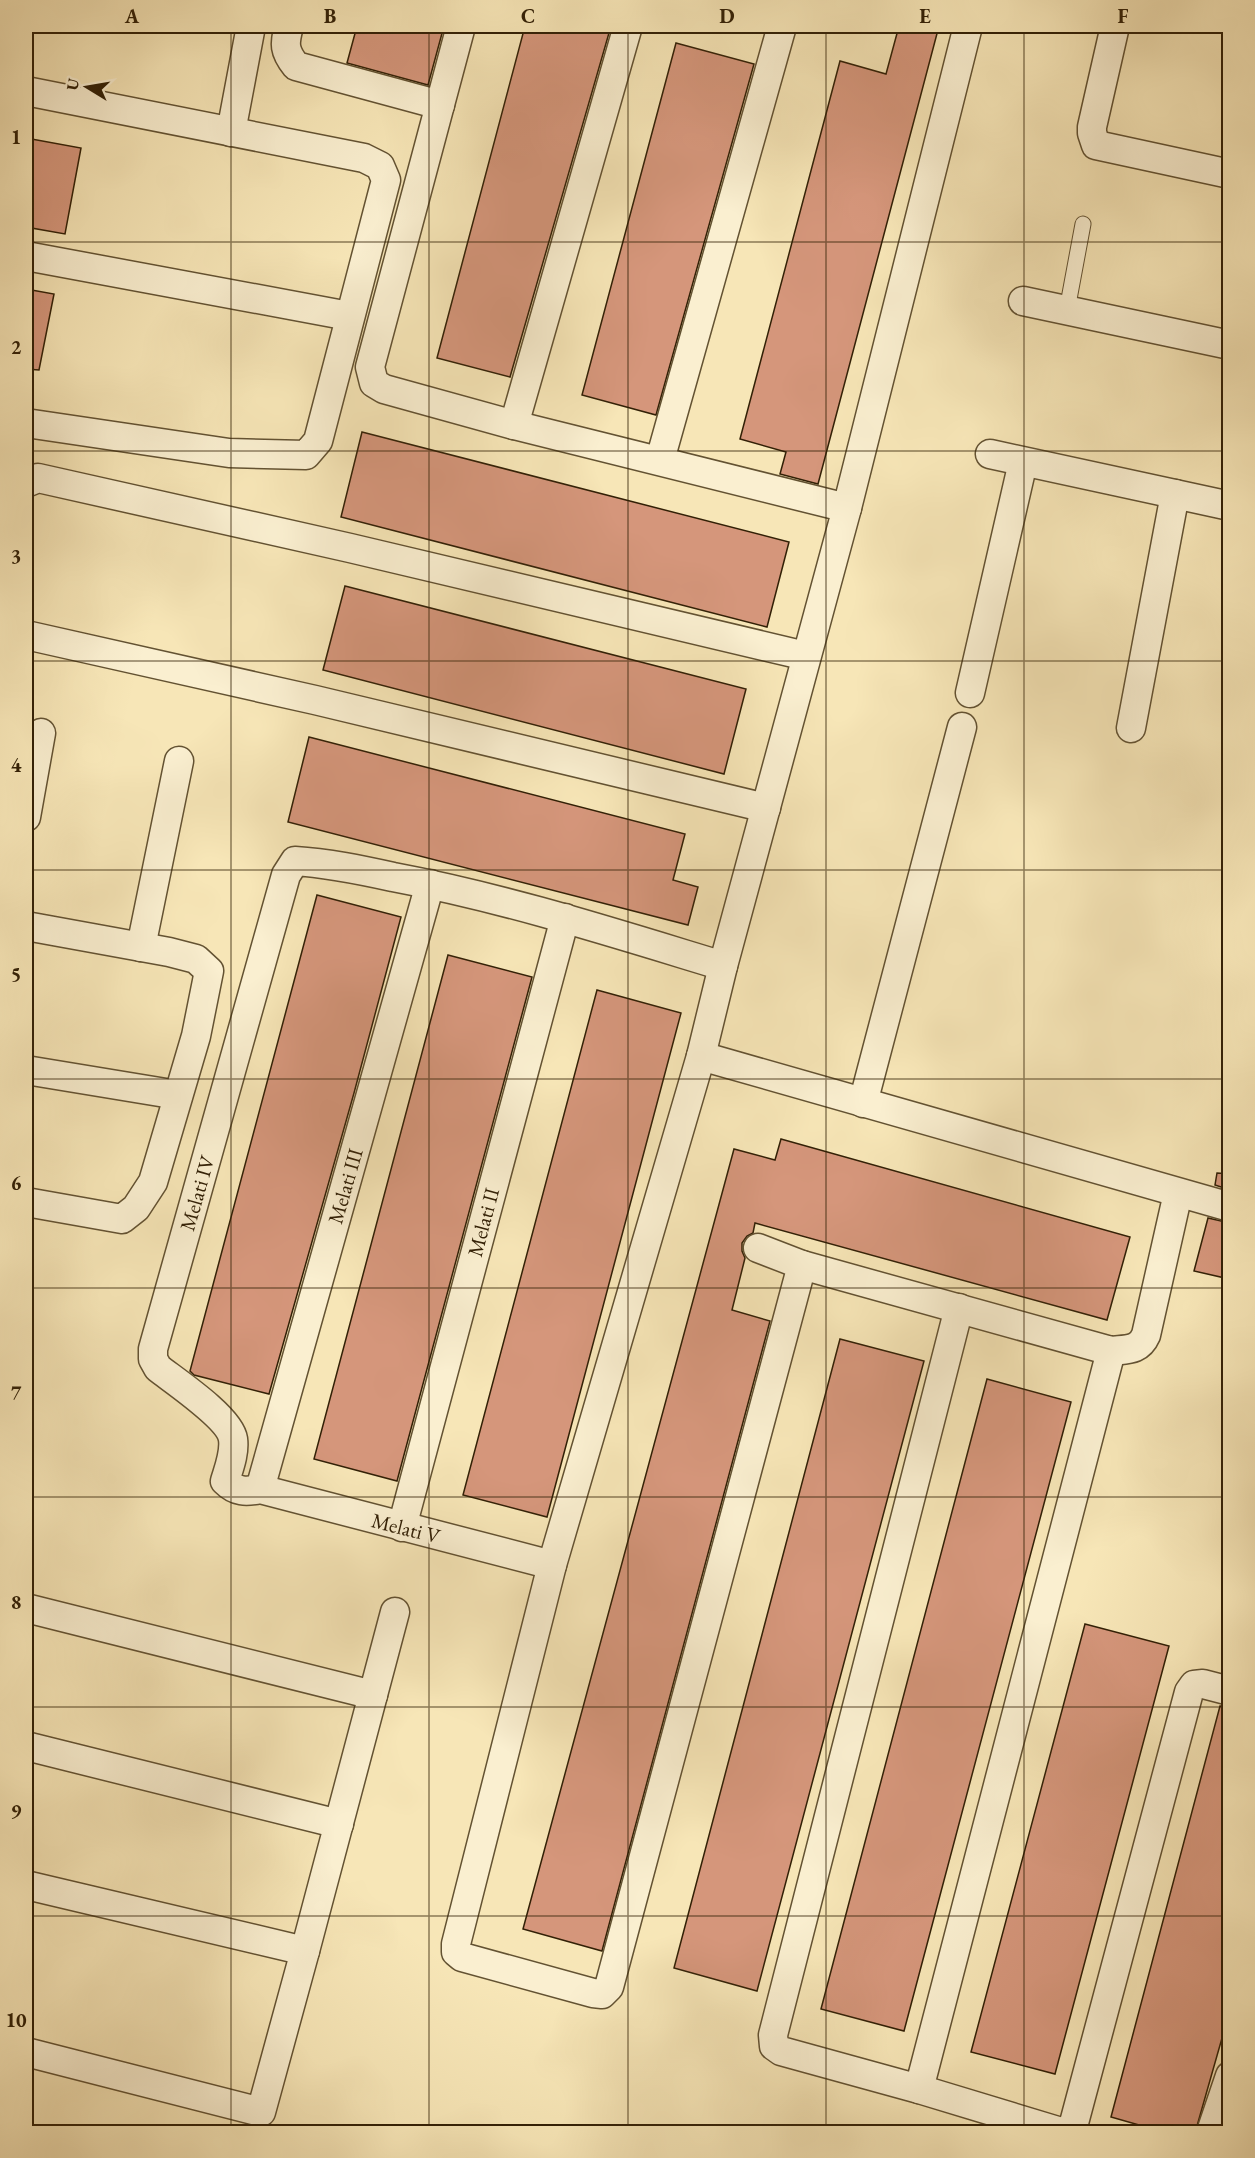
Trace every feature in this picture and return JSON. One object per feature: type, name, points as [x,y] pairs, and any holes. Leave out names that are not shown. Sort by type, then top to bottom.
[{"type":"street","points":[[231,132],[250,26]]},
{"type":"street","points":[[289,26],[285,39],[286,54],[296,66],[440,105]]},
{"type":"street","points":[[461,26],[370,367],[374,383],[384,389],[514,425],[847,508]]},
{"type":"street","points":[[514,425],[628,26]]},
{"type":"street","points":[[660,460],[782,26]]},
{"type":"street","points":[[801,1265],[609,1987],[602,1994],[462,1957],[456,1952],[456,1944],[552,1565],[701,1056],[723,966],[847,508],[968,26]]},
{"type":"street","points":[[1115,26],[1092,127],[1096,145],[1229,170]]},
{"type":"street","points":[[26,91],[364,158],[380,166],[386,180],[318,441],[306,455],[229,453],[26,423]]},
{"type":"street","points":[[26,256],[349,316]]},
{"type":"street","points":[[1023,301],[1230,345]]},
{"type":"street","points":[[990,454],[1230,506]]},
{"type":"street","points":[[970,693],[1023,462]]},
{"type":"street","points":[[26,483],[38,478],[61,483],[350,548],[806,656]]},
{"type":"street","points":[[1131,728],[1175,494]]},
{"type":"street","points":[[26,635],[315,700],[766,807]]},
{"type":"street","points":[[863,1103],[962,727]]},
{"type":"street","points":[[26,817],[41,733]]},
{"type":"street","points":[[141,947],[178,761]]},
{"type":"street","name":"Melati IV","points":[[260,1490],[246,1492],[233,1488],[225,1481],[231,1459],[233,1438],[228,1428],[223,1419],[158,1368],[153,1359],[153,1349],[286,875],[295,861],[317,862],[430,884]]},
{"type":"street","points":[[430,884],[566,918],[723,966]]},
{"type":"street","name":"Melati III","points":[[260,1490],[430,884]]},
{"type":"street","name":"Melati II","points":[[402,1527],[566,918]]},
{"type":"street","points":[[26,926],[196,959],[209,971],[195,1036],[153,1182],[136,1208],[122,1219],[26,1202]]},
{"type":"street","points":[[701,1056],[1230,1207]]},
{"type":"street","points":[[26,1070],[178,1095]]},
{"type":"street","points":[[758,1248],[801,1265],[1111,1350],[1135,1349],[1143,1344],[1146,1335],[1178,1193]]},
{"type":"street","points":[[959,1308],[773,2035],[774,2046],[781,2051],[919,2089],[1061,2132],[1068,2130],[1074,2123],[1189,1692],[1194,1685],[1203,1684],[1230,1691]]},
{"type":"street","points":[[919,2089],[1111,1350]]},
{"type":"street","name":"Melati V","points":[[260,1490],[552,1565]]},
{"type":"street","points":[[26,1608],[373,1695]]},
{"type":"street","points":[[26,2052],[261,2112],[395,1612]]},
{"type":"street","points":[[26,1746],[339,1824]]},
{"type":"street","points":[[26,1884],[305,1952]]},
{"type":"street","points":[[1211,2133],[1230,2076]]},
{"type":"lane","points":[[1067,310],[1083,224]]},
{"type":"building","points":[[357,26],[444,26],[428,85],[347,63]]},
{"type":"building","points":[[525,26],[611,26],[510,377],[437,358]]},
{"type":"building","points":[[899,26],[939,26],[818,484],[780,474],[786,452],[740,439],[840,61],[886,74]]},
{"type":"building","points":[[676,43],[754,64],[656,415],[582,395]]},
{"type":"building","points":[[26,138],[81,148],[65,234],[26,227]]},
{"type":"building","points":[[26,289],[54,294],[39,370],[26,369]]},
{"type":"building","points":[[362,432],[789,542],[767,627],[341,517]]},
{"type":"building","points":[[345,586],[746,689],[724,774],[323,670]]},
{"type":"building","points":[[309,737],[685,834],[673,880],[698,887],[688,925],[288,822]]},
{"type":"building","points":[[317,895],[401,917],[269,1394],[194,1375],[190,1371]]},
{"type":"building","points":[[448,955],[532,977],[397,1481],[314,1459]]},
{"type":"building","points":[[597,990],[681,1013],[547,1517],[463,1495]]},
{"type":"building","points":[[781,1139],[1130,1237],[1107,1320],[755,1223],[753,1233],[747,1236],[742,1243],[745,1258],[732,1310],[770,1321],[602,1951],[523,1929],[734,1149],[775,1160]]},
{"type":"building","points":[[1217,1173],[1230,1174],[1230,1190],[1215,1185]]},
{"type":"building","points":[[1208,1218],[1230,1223],[1230,1258],[1225,1278],[1194,1271]]},
{"type":"building","points":[[840,1339],[924,1361],[757,1991],[674,1968]]},
{"type":"building","points":[[987,1379],[1071,1402],[904,2031],[821,2009]]},
{"type":"building","points":[[1085,1624],[1169,1646],[1055,2074],[971,2052]]},
{"type":"building","points":[[1220,1706],[1230,1707],[1230,2010],[1195,2133],[1167,2133],[1111,2117]]}]
